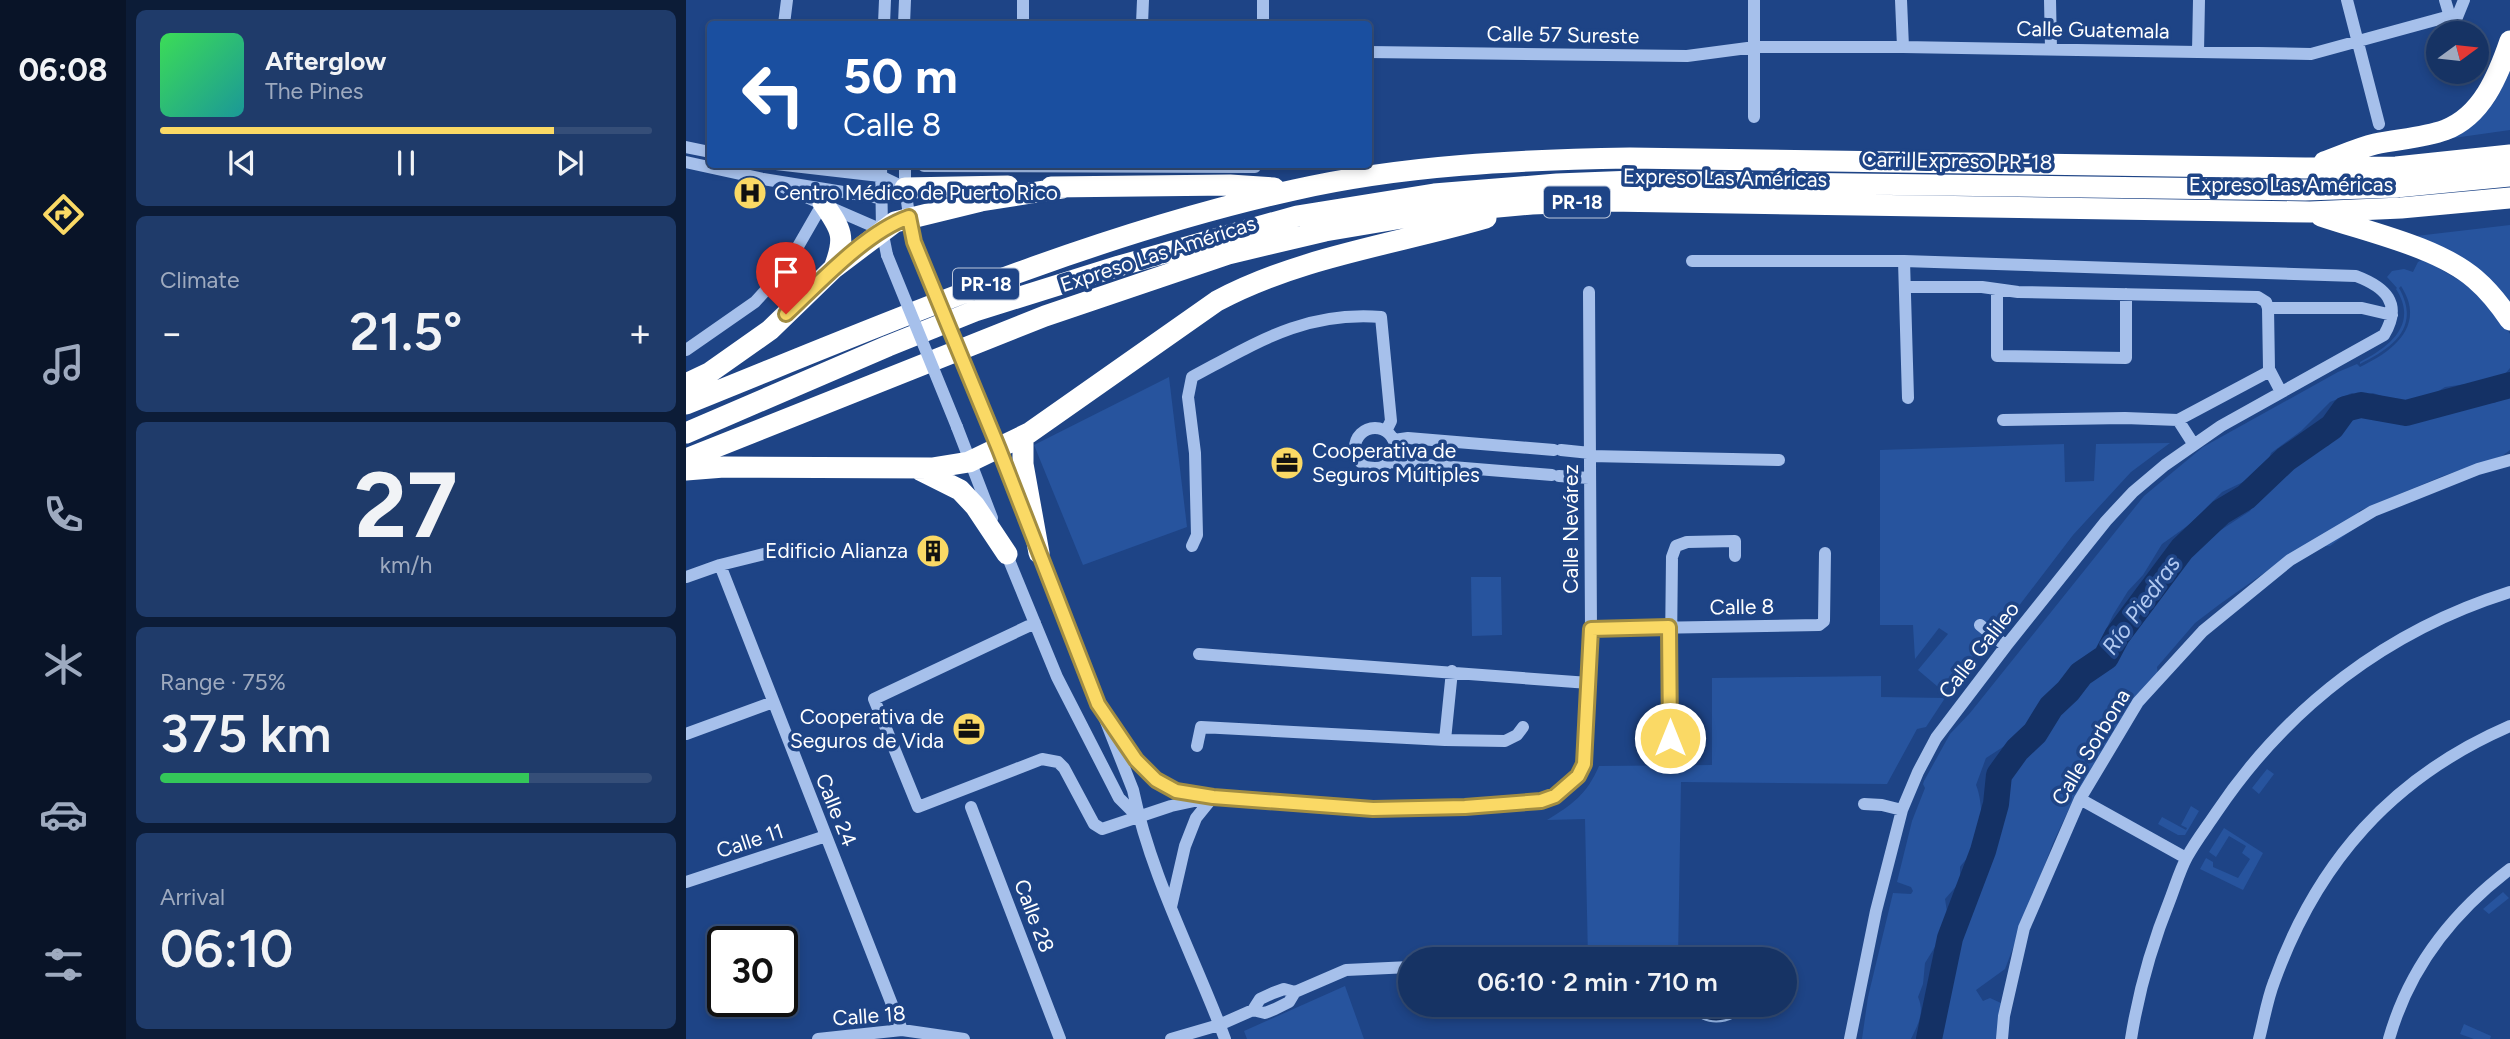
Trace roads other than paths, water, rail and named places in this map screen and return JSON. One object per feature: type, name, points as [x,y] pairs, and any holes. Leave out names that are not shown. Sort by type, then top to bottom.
[{"type":"highway","points":[[2305,168],[2373,145],[2443,131],[2457,125],[2472,113],[2495,82],[2510,41]]},
{"type":"highway","name":"Expreso Las Américas","points":[[686,404],[1035,266],[1157,225],[1348,179],[1434,168],[1587,159],[2305,168],[2396,166],[2510,155]]},
{"type":"highway","name":"Carril Expreso PR-18","points":[[686,433],[975,311],[1119,266],[1297,216],[1434,194],[1634,181],[2305,190],[2396,187],[2510,176]]},
{"type":"highway","points":[[905,188],[1230,185],[1294,190]]},
{"type":"highway","points":[[686,384],[709,373],[770,330],[834,268],[895,222],[981,201],[1063,188]]},
{"type":"highway","name":"Expreso Las Américas","points":[[686,459],[1045,316],[1228,254],[1325,230],[1432,213],[1532,204],[1608,201],[2310,212],[2401,208],[2510,198]]},
{"type":"highway","points":[[823,203],[841,230],[841,250],[834,268]]},
{"type":"highway","points":[[686,470],[724,467],[932,468],[969,462],[1023,437],[1239,289],[1303,267],[1532,204]]},
{"type":"highway","points":[[2310,212],[2415,247],[2456,266],[2491,294],[2506,314]]},
{"type":"highway","points":[[1023,437],[1023,464],[1039,553]]},
{"type":"highway","points":[[915,468],[960,489],[975,506],[1007,554]]},
{"type":"street","points":[[784,21],[787,0]]},
{"type":"street","points":[[879,0],[883,21]]},
{"type":"street","points":[[884,21],[885,0]]},
{"type":"street","points":[[904,21],[905,0]]},
{"type":"street","points":[[1023,0],[1023,21]]},
{"type":"street","points":[[1142,21],[1143,0]]},
{"type":"street","points":[[1263,0],[1263,21]]},
{"type":"street","points":[[1754,0],[1754,117]]},
{"type":"street","points":[[1901,0],[1903,47]]},
{"type":"street","points":[[2050,0],[2051,49]]},
{"type":"street","points":[[2198,52],[2199,0]]},
{"type":"street","points":[[2347,0],[2379,124]]},
{"type":"street","points":[[2445,0],[2452,27],[2464,0]]},
{"type":"street","name":"Calle Guatemala","points":[[1755,47],[2311,54],[2450,16]]},
{"type":"street","name":"Calle 57 Sureste","points":[[1372,52],[1686,56],[1755,47]]},
{"type":"street","points":[[686,147],[707,151]]},
{"type":"street","points":[[686,162],[707,166]]},
{"type":"street","points":[[715,168],[880,198],[905,188]]},
{"type":"street","points":[[807,168],[880,170],[905,188]]},
{"type":"street","points":[[905,168],[905,188],[914,242],[999,449],[1133,790],[1139,818],[1170,908],[1224,1039]]},
{"type":"street","points":[[880,170],[882,230],[887,255],[969,462],[1057,677],[1119,798],[1139,818]]},
{"type":"street","points":[[763,178],[882,230]]},
{"type":"street","points":[[686,350],[755,302],[785,269],[823,203]]},
{"type":"street","points":[[1692,261],[1904,261],[2356,276],[2375,283],[2386,294],[2392,307],[2392,315],[2362,307],[2268,307]]},
{"type":"street","points":[[1904,261],[1908,398]]},
{"type":"street","points":[[1905,287],[2258,297],[2266,302],[2268,307],[2270,371],[2286,389]]},
{"type":"street","points":[[1997,289],[1997,356],[2126,358],[2126,294]]},
{"type":"street","name":"Calle Nevárez","points":[[1035,623],[874,699],[919,807],[1042,759],[1051,759],[1064,768],[1097,828],[1107,828],[1171,806],[1213,797],[1395,810],[1541,801],[1555,796],[1578,776],[1584,764],[1590,683],[1589,292]]},
{"type":"street","name":"Calle Galileo","points":[[1850,1039],[1876,911],[1902,810],[1936,738],[2006,646],[2115,512],[2149,479],[2221,426],[2385,335],[2392,315]]},
{"type":"street","points":[[1192,546],[1197,535],[1195,453],[1188,397],[1192,377],[1286,329],[1332,317],[1381,317],[1391,421],[1390,436]]},
{"type":"street","points":[[2003,420],[2178,420],[2270,371]]},
{"type":"street","points":[[2178,420],[2194,445]]},
{"type":"street","points":[[1379,428],[1390,436],[1396,448],[1391,462],[1385,466],[1371,468],[1360,461],[1355,448],[1357,441],[1366,431],[1379,428]]},
{"type":"street","points":[[1390,436],[1590,454],[1779,460]]},
{"type":"street","name":"Calle Sorbona","points":[[2002,1039],[2004,1016],[2024,928],[2080,799],[2138,702],[2203,631],[2290,560],[2373,511],[2479,469],[2510,460]]},
{"type":"street","points":[[1391,462],[1590,478]]},
{"type":"street","points":[[1670,738],[1669,627],[1672,557],[1676,546],[1687,542],[1735,541],[1735,556]]},
{"type":"street","points":[[686,578],[720,565],[780,550]]},
{"type":"street","name":"Calle 8","points":[[1591,629],[1823,624],[1825,553]]},
{"type":"street","name":"Calle 24","points":[[720,565],[902,1030]]},
{"type":"street","points":[[2131,1039],[2138,993],[2157,931],[2186,858],[2240,779],[2274,737],[2320,694],[2367,659],[2408,635],[2478,602],[2510,592]]},
{"type":"street","points":[[1980,625],[2006,646]]},
{"type":"street","points":[[1199,654],[1590,683]]},
{"type":"street","points":[[1445,740],[1452,671]]},
{"type":"street","points":[[686,734],[773,702]]},
{"type":"street","points":[[1098,704],[1136,760],[1156,780],[1176,791],[1213,797],[1196,818],[1185,846],[1170,908]]},
{"type":"street","points":[[2259,1039],[2273,984],[2296,928],[2323,878],[2357,833],[2421,777],[2457,752],[2510,726]]},
{"type":"street","points":[[1198,746],[1202,727],[1505,741],[1517,735],[1523,727]]},
{"type":"street","points":[[2080,799],[2186,858]]},
{"type":"street","points":[[1864,804],[1882,804],[1902,810]]},
{"type":"street","name":"Calle 28","points":[[971,807],[1060,1039]]},
{"type":"street","name":"Calle 11","points":[[686,882],[826,836]]},
{"type":"street","points":[[2389,1039],[2407,988],[2440,934],[2481,893],[2510,869]]},
{"type":"street","points":[[1171,1039],[1220,1025],[1253,1010],[1259,1013],[1275,1009],[1289,1002],[1295,992],[1346,970],[1398,968]]},
{"type":"street","name":"Calle 18","points":[[818,1039],[902,1030],[964,1039]]},
{"type":"waterway","name":"Río Piedras","points":[[1929,1039],[1950,938],[1983,851],[1996,804],[1999,775],[2017,750],[2035,733],[2051,707],[2081,674],[2106,657],[2117,636],[2182,549],[2221,512],[2246,497],[2286,459],[2332,427],[2345,409],[2361,405],[2406,413],[2510,385]]},
{"type":"place","name":"Centro Médico de Puerto Rico","points":[[750,193]]},
{"type":"place","name":"Cooperativa de Seguros Múltiples","points":[[1287,463]]},
{"type":"place","name":"Edificio Alianza","points":[[933,551]]},
{"type":"place","name":"Cooperativa de Seguros de Vida","points":[[969,729]]}]
